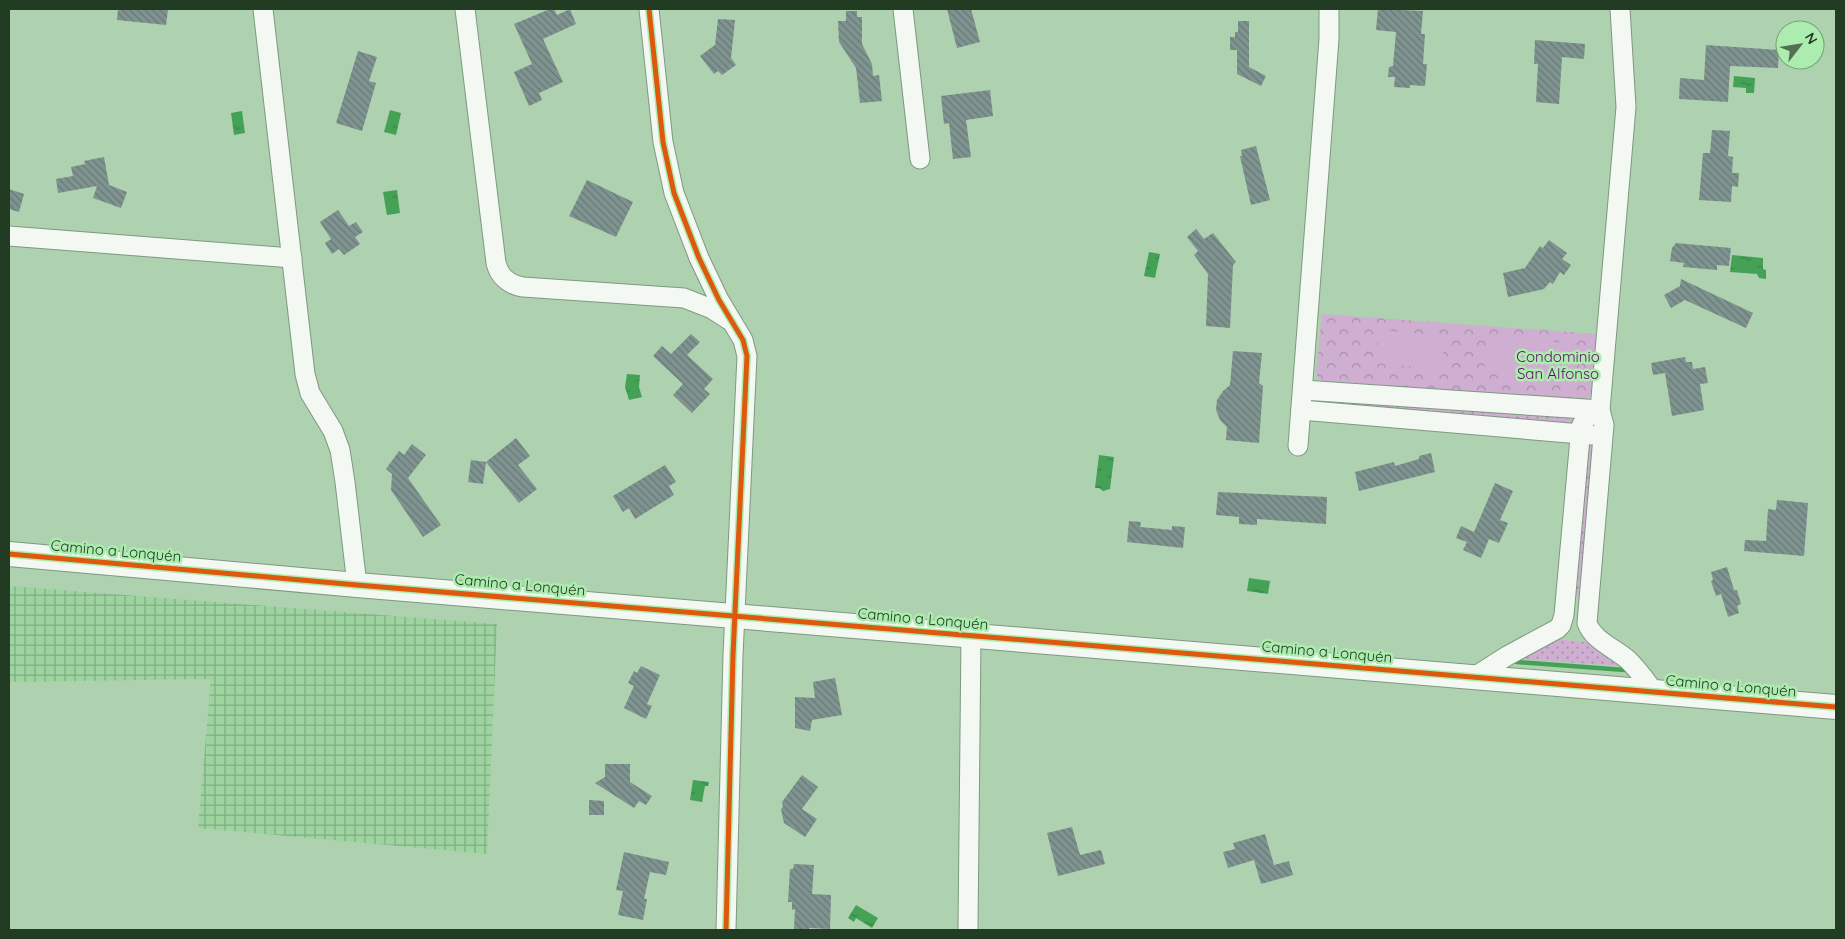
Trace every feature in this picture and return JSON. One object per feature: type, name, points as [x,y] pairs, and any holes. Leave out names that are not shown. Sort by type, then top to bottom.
[{"type":"main road","name":"Camino a Lonquén","points":[[9,554],[357,585],[1836,707]]},
{"type":"street","points":[[263,9],[305,374],[310,393],[333,431],[340,450],[357,585]]},
{"type":"street","points":[[465,9],[496,262],[503,277],[512,284],[523,287],[684,298],[712,309],[732,323]]},
{"type":"street","points":[[649,9],[663,142],[674,193],[702,265],[719,300],[743,340],[747,366],[735,616],[726,930]]},
{"type":"street","points":[[902,9],[920,158]]},
{"type":"street","points":[[1298,446],[1329,39],[1329,9]]},
{"type":"street","points":[[1593,633],[1587,623],[1604,425],[1600,410],[1626,107],[1620,9]]},
{"type":"street","points":[[9,236],[292,258]]},
{"type":"street","points":[[1303,390],[1600,410]]},
{"type":"street","points":[[1302,410],[1603,436]]},
{"type":"street","points":[[1557,630],[1561,625],[1564,615],[1580,434],[1585,418],[1591,413],[1600,410]]},
{"type":"street","points":[[1474,677],[1507,656],[1557,630],[1564,628],[1585,629],[1626,659],[1640,672],[1654,692]]},
{"type":"street","points":[[968,930],[971,635]]},
{"type":"shaded area","points":[[9,586],[497,624],[487,854],[198,828],[211,679],[9,682]]},
{"type":"green space","name":"Condominio San Alfonso","points":[[1322,314],[1596,334],[1594,392],[1586,400],[1324,382],[1319,380],[1316,373]]},
{"type":"green space","points":[[1379,330],[1445,336],[1442,369],[1376,363]]},
{"type":"green space","points":[[1487,337],[1566,343],[1563,379],[1484,372]]},
{"type":"green space","points":[[1319,400],[1571,415],[1573,420],[1571,425],[1320,403]]},
{"type":"green space","points":[[1587,444],[1595,444],[1584,596],[1571,595]]},
{"type":"green space","points":[[1558,639],[1593,643],[1622,666],[1520,659]]},
{"type":"water","points":[[1734,76],[1755,78],[1754,93],[1746,93],[1746,88],[1733,87]]},
{"type":"water","points":[[390,110],[401,113],[396,135],[384,132]]},
{"type":"water","points":[[242,111],[245,133],[234,135],[231,113]]},
{"type":"water","points":[[397,190],[400,213],[387,215],[383,192]]},
{"type":"water","points":[[1149,252],[1160,254],[1155,278],[1144,276]]},
{"type":"water","points":[[1732,255],[1763,258],[1763,269],[1766,270],[1766,279],[1759,278],[1757,274],[1730,272]]},
{"type":"water","points":[[627,374],[640,375],[639,387],[642,397],[629,400],[625,387]]},
{"type":"water","points":[[1099,455],[1114,457],[1110,489],[1103,491],[1095,488]]},
{"type":"water","points":[[1249,578],[1270,581],[1268,594],[1247,591]]},
{"type":"water","points":[[693,780],[709,782],[708,786],[705,786],[702,802],[690,800]]},
{"type":"water","points":[[856,905],[878,918],[872,928],[856,918],[854,922],[848,918]]},
{"type":"building","points":[[118,9],[168,9],[166,25],[117,20]]},
{"type":"building","points":[[554,9],[557,15],[570,9],[576,24],[543,39],[563,82],[539,93],[542,100],[529,106],[514,72],[532,64],[514,24]]},
{"type":"building","points":[[947,9],[971,9],[980,42],[957,48]]},
{"type":"building","points":[[1378,9],[1423,11],[1421,34],[1425,34],[1423,64],[1427,64],[1425,86],[1410,85],[1410,88],[1394,87],[1395,77],[1388,77],[1389,67],[1393,66],[1396,32],[1376,30]]},
{"type":"building","points":[[846,11],[857,11],[857,17],[862,17],[862,44],[872,64],[873,76],[879,75],[882,101],[860,103],[856,68],[839,42],[838,21],[846,21]]},
{"type":"building","points":[[718,19],[735,20],[731,58],[736,65],[722,75],[718,71],[714,74],[700,56],[715,45]]},
{"type":"building","points":[[1238,21],[1249,21],[1249,67],[1266,76],[1261,86],[1237,74],[1237,50],[1230,50],[1230,37],[1235,37],[1235,32],[1238,32]]},
{"type":"building","points":[[1535,40],[1585,44],[1584,59],[1562,57],[1559,104],[1536,102],[1538,64],[1534,64]]},
{"type":"building","points":[[1706,45],[1775,50],[1775,68],[1730,66],[1728,102],[1679,99],[1680,78],[1704,80]]},
{"type":"building","points":[[358,51],[377,57],[369,81],[376,83],[362,131],[336,123]]},
{"type":"building","points":[[990,90],[993,116],[966,120],[971,157],[953,159],[949,123],[944,124],[941,96]]},
{"type":"building","points":[[1712,130],[1730,131],[1728,156],[1733,157],[1732,173],[1739,173],[1738,187],[1732,186],[1731,202],[1699,200],[1703,153],[1710,153]]},
{"type":"building","points":[[1256,146],[1270,200],[1251,205],[1240,156],[1242,156],[1241,150]]},
{"type":"building","points":[[104,157],[109,185],[127,192],[121,208],[93,198],[97,186],[58,193],[56,179],[73,176],[71,167],[85,164],[84,161]]},
{"type":"building","points":[[587,180],[633,202],[616,237],[569,216]]},
{"type":"building","points":[[9,189],[24,194],[19,212],[9,209]]},
{"type":"building","points":[[338,210],[349,226],[356,222],[363,232],[355,237],[360,244],[344,255],[339,249],[332,254],[325,243],[331,239],[320,222]]},
{"type":"building","points":[[1196,229],[1204,239],[1213,233],[1236,262],[1233,265],[1230,328],[1206,326],[1208,274],[1194,255],[1198,251],[1187,237]]},
{"type":"building","points":[[1549,240],[1567,253],[1562,259],[1571,265],[1564,275],[1560,272],[1553,284],[1550,282],[1544,289],[1508,297],[1503,273],[1525,268],[1540,246],[1543,248]]},
{"type":"building","points":[[1676,243],[1731,248],[1729,266],[1717,265],[1717,270],[1683,267],[1684,263],[1670,261],[1672,248]]},
{"type":"building","points":[[1681,279],[1753,313],[1746,328],[1685,300],[1671,308],[1664,295],[1680,286]]},
{"type":"building","points":[[691,334],[700,342],[687,355],[713,379],[704,389],[710,394],[692,413],[673,395],[683,384],[653,356],[662,346],[671,354]]},
{"type":"building","points":[[1233,351],[1262,353],[1259,383],[1263,386],[1259,443],[1226,440],[1227,427],[1220,420],[1216,410],[1217,400],[1230,385]]},
{"type":"building","points":[[1685,357],[1686,362],[1692,362],[1693,369],[1705,367],[1708,383],[1700,384],[1704,410],[1672,416],[1665,373],[1653,375],[1651,363]]},
{"type":"building","points":[[516,438],[530,456],[518,465],[537,489],[519,503],[486,462]]},
{"type":"building","points":[[412,444],[426,455],[408,478],[441,525],[423,537],[391,490],[392,474],[386,469],[399,451],[404,455]]},
{"type":"building","points":[[1431,453],[1435,472],[1359,491],[1355,472],[1394,462],[1395,466],[1419,459],[1419,456]]},
{"type":"building","points":[[471,460],[486,462],[483,484],[468,482]]},
{"type":"building","points":[[665,465],[676,482],[669,486],[674,495],[635,519],[629,508],[623,512],[613,496]]},
{"type":"building","points":[[1495,483],[1513,491],[1500,520],[1508,523],[1499,543],[1489,539],[1481,558],[1463,550],[1467,542],[1456,538],[1461,526],[1474,532]]},
{"type":"building","points":[[1218,492],[1327,497],[1326,524],[1257,519],[1257,525],[1239,524],[1239,517],[1216,515]]},
{"type":"building","points":[[1777,500],[1808,503],[1804,556],[1744,551],[1745,540],[1766,541],[1768,509],[1776,510]]},
{"type":"building","points":[[1129,521],[1141,522],[1140,527],[1172,530],[1172,526],[1185,527],[1183,548],[1127,542]]},
{"type":"building","points":[[1727,567],[1734,590],[1737,590],[1741,604],[1737,606],[1739,613],[1728,617],[1721,594],[1716,596],[1711,581],[1713,580],[1711,572]]},
{"type":"building","points":[[641,666],[660,675],[647,704],[652,706],[646,719],[624,708],[634,686],[628,683],[634,671],[637,673]]},
{"type":"building","points":[[835,678],[842,715],[812,720],[810,731],[795,728],[795,697],[815,698],[813,682]]},
{"type":"building","points":[[605,764],[630,764],[630,782],[652,796],[646,805],[639,801],[634,808],[595,783],[605,777]]},
{"type":"building","points":[[802,775],[818,787],[802,809],[817,819],[805,837],[784,823],[781,809],[783,807],[782,802]]},
{"type":"building","points":[[589,800],[604,801],[604,815],[589,815]]},
{"type":"building","points":[[1072,827],[1080,855],[1101,850],[1105,864],[1058,876],[1047,833]]},
{"type":"building","points":[[1265,834],[1274,865],[1289,861],[1293,875],[1261,884],[1254,860],[1228,868],[1223,852],[1235,849],[1233,843]]},
{"type":"building","points":[[624,852],[669,862],[666,875],[650,872],[644,899],[647,899],[643,920],[618,915],[623,891],[616,890]]},
{"type":"building","points":[[794,864],[814,865],[812,894],[831,895],[830,929],[809,928],[809,930],[794,930],[795,909],[792,910],[792,902],[788,902],[790,869],[793,869]]},
{"type":"waterway","points":[[1517,662],[1625,670]]},
{"type":"cycle path","points":[[649,9],[663,142],[674,193],[699,258],[719,300],[743,340],[747,356],[733,655],[726,930]]},
{"type":"cycle path","points":[[9,554],[357,585],[1836,707]]}]
